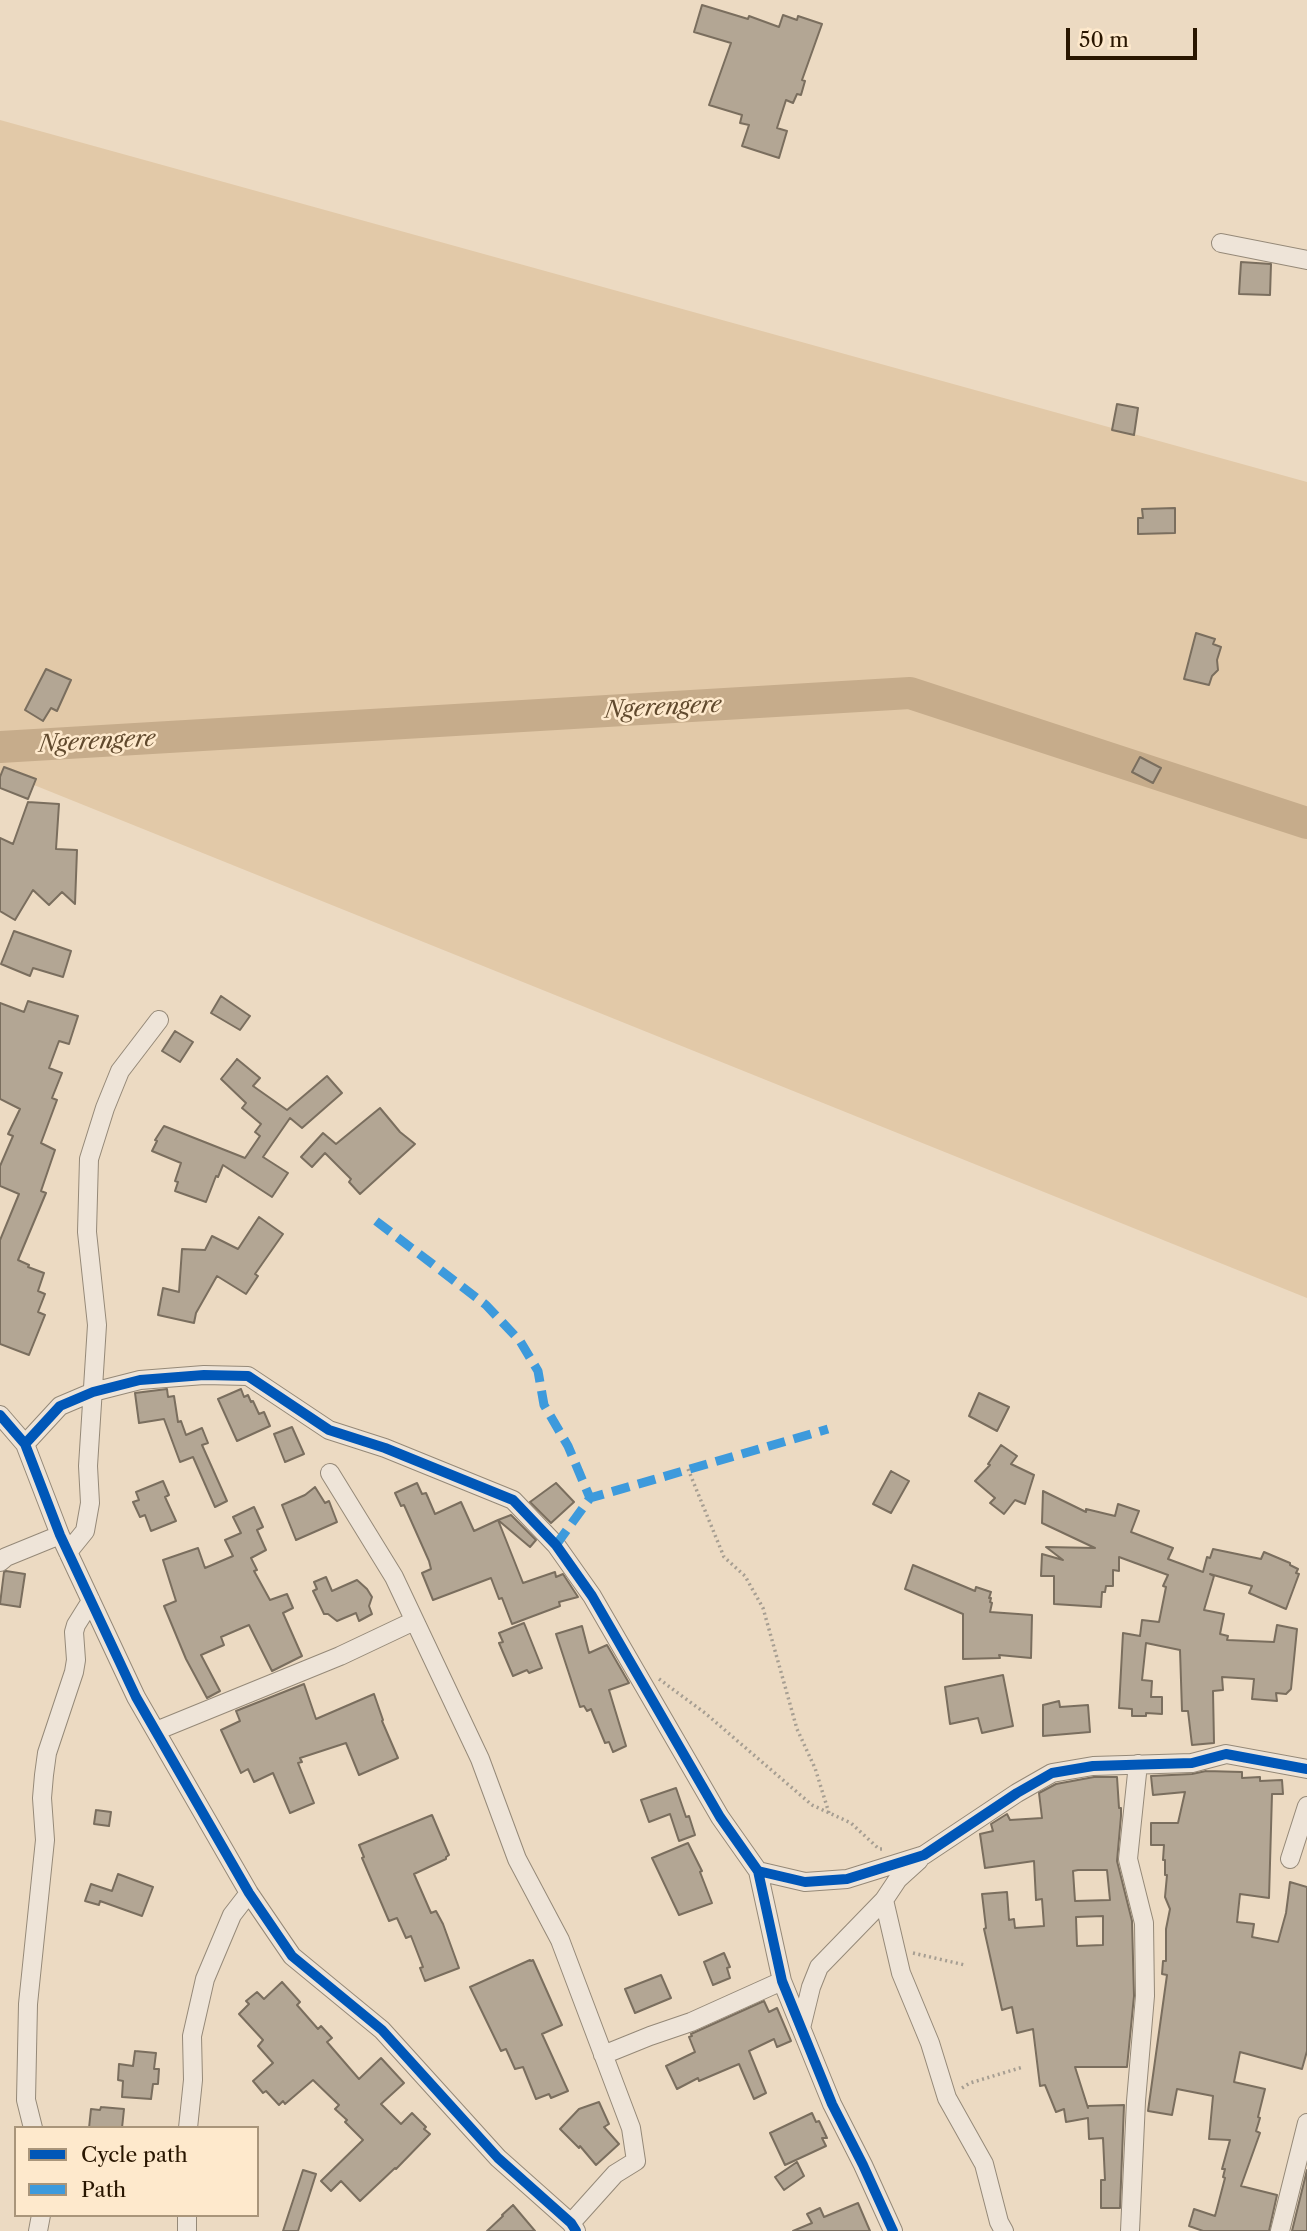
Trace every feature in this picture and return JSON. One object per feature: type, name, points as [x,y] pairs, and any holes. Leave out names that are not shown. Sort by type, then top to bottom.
[{"type":"street","points":[[1221,243],[1307,260]]},
{"type":"street","points":[[0,1562],[6,1557],[64,1543],[85,1531],[89,1517],[89,1466],[97,1325],[87,1232],[89,1159],[120,1071],[159,1020]]},
{"type":"street","points":[[25,1444],[61,1406],[93,1392],[140,1380],[204,1375],[248,1376],[329,1430],[384,1448],[513,1500],[555,1545],[592,1595],[720,1817],[758,1871],[782,1981],[832,2104],[893,2231]]},
{"type":"street","points":[[0,1416],[25,1444],[64,1543],[136,1697],[249,1893],[292,1956],[382,2030],[498,2158],[573,2227],[615,2174],[636,2161],[631,2128],[560,1940],[517,1859],[480,1759],[394,1577],[330,1473]]},
{"type":"street","points":[[32,2126],[26,2100],[27,2004],[45,1840],[43,1786],[47,1753],[74,1672],[74,1632],[91,1601]]},
{"type":"street","points":[[156,1731],[340,1656],[414,1621]]},
{"type":"street","points":[[801,2028],[819,1967],[884,1900],[898,1880],[924,1855],[1052,1773],[1093,1766],[1192,1763],[1226,1754],[1307,1769]]},
{"type":"street","points":[[1130,2231],[1136,2101],[1145,1996],[1144,1923],[1128,1859],[1138,1764]]},
{"type":"street","points":[[1290,1859],[1307,1806]]},
{"type":"street","points":[[758,1871],[805,1882],[847,1879],[924,1855]]},
{"type":"street","points":[[188,2126],[192,2036],[205,1979],[232,1915],[249,1893]]},
{"type":"street","points":[[884,1900],[901,1973],[930,2043],[947,2098],[984,2164],[999,2222],[1004,2231]]},
{"type":"street","points":[[603,2055],[691,2022],[782,1981]]},
{"type":"street","points":[[1280,2231],[1307,2123]]},
{"type":"path","points":[[688,1469],[723,1557],[745,1576],[763,1608],[797,1729],[815,1769],[829,1813]]},
{"type":"path","points":[[633,1666],[666,1683],[812,1805],[851,1823],[879,1849],[891,1847]]},
{"type":"path","points":[[947,2098],[970,2083],[1023,2067]]},
{"type":"shaded area","points":[[0,120],[1307,482],[1307,1298],[24,781],[0,784]]},
{"type":"building","points":[[702,5],[748,19],[749,16],[779,27],[783,15],[797,20],[798,16],[822,24],[802,80],[805,81],[801,95],[797,94],[793,103],[786,100],[777,128],[787,131],[779,158],[742,146],[749,125],[740,123],[742,115],[709,105],[731,43],[694,32]]},
{"type":"building","points":[[1241,262],[1271,264],[1270,295],[1239,294]]},
{"type":"building","points":[[1117,404],[1138,408],[1134,435],[1112,430]]},
{"type":"building","points":[[1175,508],[1175,533],[1138,534],[1138,518],[1143,518],[1142,509]]},
{"type":"building","points":[[1196,633],[1215,639],[1213,644],[1221,647],[1217,660],[1218,670],[1209,685],[1184,679]]},
{"type":"building","points":[[46,669],[71,680],[57,711],[51,708],[43,721],[25,710]]},
{"type":"building","points":[[1140,757],[1161,768],[1153,783],[1132,772]]},
{"type":"building","points":[[4,767],[36,779],[28,799],[0,788]]},
{"type":"building","points":[[28,802],[59,804],[56,849],[77,850],[75,904],[62,892],[49,905],[33,890],[15,920],[0,911],[0,838],[13,844]]},
{"type":"building","points":[[14,931],[71,951],[63,977],[33,968],[30,976],[1,964]]},
{"type":"building","points":[[221,996],[250,1016],[240,1030],[211,1013]]},
{"type":"building","points":[[28,1001],[78,1016],[69,1044],[59,1041],[49,1068],[62,1073],[52,1098],[57,1100],[41,1143],[55,1150],[41,1191],[46,1193],[18,1260],[44,1273],[38,1291],[45,1294],[38,1312],[45,1315],[29,1355],[0,1344],[0,1240],[19,1194],[0,1186],[0,1166],[13,1136],[8,1134],[20,1109],[0,1099],[0,1003],[24,1012]]},
{"type":"building","points":[[175,1031],[193,1042],[180,1062],[162,1051]]},
{"type":"building","points":[[237,1059],[260,1078],[253,1086],[287,1110],[327,1076],[342,1093],[302,1128],[290,1118],[263,1157],[288,1173],[272,1197],[223,1165],[206,1202],[175,1191],[181,1163],[152,1151],[164,1126],[245,1158],[260,1136],[255,1132],[261,1124],[242,1108],[246,1103],[221,1079]]},
{"type":"building","points":[[380,1108],[400,1132],[415,1144],[360,1194],[349,1182],[351,1179],[325,1153],[312,1167],[301,1157],[323,1133],[336,1144]]},
{"type":"building","points":[[259,1217],[283,1234],[255,1274],[258,1276],[246,1294],[217,1276],[196,1313],[194,1323],[158,1315],[163,1288],[179,1292],[182,1249],[205,1250],[212,1236],[238,1249]]},
{"type":"building","points":[[167,1389],[168,1397],[174,1396],[178,1422],[181,1421],[186,1435],[202,1428],[208,1443],[202,1445],[227,1501],[215,1507],[193,1457],[180,1462],[164,1419],[139,1423],[135,1393]]},
{"type":"building","points":[[241,1389],[244,1397],[248,1395],[251,1402],[253,1401],[259,1414],[264,1412],[270,1426],[237,1441],[218,1399]]},
{"type":"building","points":[[979,1393],[1009,1407],[997,1431],[969,1416]]},
{"type":"building","points":[[292,1427],[304,1454],[285,1462],[274,1434]]},
{"type":"building","points":[[1001,1445],[1017,1456],[1011,1464],[1034,1475],[1025,1504],[1015,1500],[1004,1514],[990,1503],[995,1498],[975,1481],[990,1465],[988,1464]]},
{"type":"building","points":[[891,1471],[909,1481],[891,1513],[873,1504]]},
{"type":"building","points":[[163,1481],[169,1495],[165,1497],[176,1521],[151,1531],[145,1515],[140,1517],[133,1502],[139,1500],[136,1492]]},
{"type":"building","points":[[417,1483],[422,1494],[426,1493],[435,1514],[461,1502],[474,1531],[498,1520],[523,1583],[555,1572],[556,1577],[563,1574],[578,1597],[559,1602],[560,1606],[512,1624],[491,1578],[433,1600],[422,1573],[431,1569],[429,1561],[404,1505],[401,1506],[395,1493]]},
{"type":"building","points":[[556,1483],[574,1502],[551,1523],[530,1502]]},
{"type":"building","points":[[315,1487],[325,1503],[329,1501],[337,1522],[296,1540],[282,1505],[305,1495]]},
{"type":"building","points":[[1043,1491],[1086,1512],[1086,1509],[1115,1516],[1118,1504],[1139,1511],[1131,1532],[1173,1548],[1168,1559],[1203,1572],[1207,1557],[1210,1558],[1213,1549],[1261,1559],[1264,1552],[1298,1569],[1296,1573],[1299,1574],[1286,1609],[1249,1593],[1252,1586],[1210,1574],[1214,1576],[1204,1610],[1224,1614],[1220,1634],[1228,1636],[1227,1640],[1274,1642],[1277,1625],[1297,1629],[1291,1689],[1286,1694],[1276,1693],[1277,1701],[1252,1699],[1254,1679],[1222,1677],[1223,1690],[1213,1691],[1214,1743],[1192,1745],[1188,1711],[1182,1711],[1180,1650],[1146,1643],[1142,1680],[1152,1681],[1151,1697],[1162,1697],[1162,1714],[1132,1716],[1132,1709],[1119,1708],[1123,1633],[1140,1636],[1142,1620],[1159,1622],[1166,1587],[1163,1586],[1168,1575],[1119,1557],[1119,1571],[1113,1570],[1113,1586],[1106,1586],[1105,1592],[1102,1592],[1101,1607],[1054,1604],[1054,1576],[1041,1576],[1042,1554],[1063,1560],[1046,1547],[1095,1548],[1042,1523]]},
{"type":"building","points":[[254,1507],[263,1527],[257,1530],[266,1550],[251,1558],[257,1570],[254,1571],[270,1600],[287,1594],[293,1608],[283,1613],[302,1656],[272,1671],[249,1625],[221,1637],[224,1645],[201,1655],[220,1691],[207,1698],[186,1659],[164,1606],[176,1601],[163,1560],[198,1548],[205,1568],[233,1556],[225,1540],[241,1533],[233,1517]]},
{"type":"building","points":[[511,1515],[536,1540],[530,1547],[498,1520]]},
{"type":"building","points":[[913,1565],[975,1591],[976,1587],[991,1592],[990,1612],[1032,1615],[1031,1658],[999,1655],[1000,1658],[963,1659],[963,1614],[905,1589]]},
{"type":"building","points":[[6,1571],[25,1574],[20,1607],[0,1604]]},
{"type":"building","points":[[326,1577],[332,1591],[357,1580],[372,1597],[369,1606],[372,1614],[359,1621],[356,1613],[337,1621],[324,1614],[313,1591],[317,1589],[314,1582]]},
{"type":"building","points":[[524,1623],[542,1668],[513,1676],[499,1643],[503,1642],[499,1633]]},
{"type":"building","points":[[582,1626],[589,1653],[607,1645],[629,1683],[609,1690],[626,1746],[613,1752],[609,1742],[605,1743],[591,1709],[587,1711],[584,1706],[580,1707],[556,1634]]},
{"type":"building","points":[[1003,1675],[1013,1726],[982,1733],[978,1718],[950,1724],[945,1687]]},
{"type":"building","points":[[304,1684],[316,1719],[374,1694],[398,1758],[359,1775],[346,1743],[300,1758],[302,1762],[298,1763],[314,1803],[290,1813],[273,1773],[254,1782],[248,1769],[241,1773],[221,1730],[240,1721],[236,1711]]},
{"type":"building","points":[[1059,1701],[1060,1707],[1088,1705],[1090,1732],[1043,1736],[1043,1705]]},
{"type":"building","points":[[1206,1771],[1242,1772],[1242,1778],[1260,1777],[1260,1781],[1282,1780],[1283,1794],[1272,1794],[1269,1898],[1240,1894],[1237,1922],[1254,1924],[1252,1937],[1278,1942],[1286,1913],[1290,1882],[1307,1887],[1307,2051],[1302,2069],[1240,2052],[1234,2082],[1265,2089],[1256,2131],[1260,2133],[1241,2186],[1277,2195],[1269,2231],[1203,2231],[1189,2226],[1194,2209],[1215,2216],[1225,2178],[1225,2169],[1222,2169],[1230,2140],[1209,2139],[1213,2096],[1177,2089],[1172,2115],[1148,2111],[1167,1975],[1162,1974],[1163,1961],[1166,1961],[1166,1929],[1170,1909],[1165,1897],[1167,1875],[1163,1860],[1164,1845],[1151,1845],[1151,1823],[1178,1823],[1185,1792],[1153,1795],[1151,1776]]},
{"type":"building","points":[[1094,1777],[1117,1777],[1121,1816],[1117,1861],[1132,1921],[1134,1996],[1127,2067],[1075,2067],[1088,2108],[1124,2105],[1120,2208],[1101,2208],[1101,2180],[1105,2180],[1103,2138],[1089,2139],[1088,2118],[1066,2122],[1064,2109],[1056,2112],[1045,2085],[1040,2086],[1033,2029],[1017,2033],[1012,2007],[1002,2010],[984,1929],[982,1894],[1007,1892],[1009,1920],[1014,1919],[1015,1928],[1044,1926],[1042,1899],[1036,1900],[1034,1861],[985,1868],[980,1834],[993,1831],[991,1824],[1007,1814],[1010,1820],[1042,1818],[1039,1793],[1056,1784]],"holes":[[[1107,1870],[1110,1900],[1075,1901],[1073,1871]],[[1103,1916],[1103,1945],[1077,1946],[1076,1917]]]},
{"type":"building","points":[[676,1788],[695,1835],[679,1841],[670,1814],[649,1822],[641,1800]]},
{"type":"building","points":[[96,1810],[111,1812],[109,1826],[94,1824]]},
{"type":"building","points":[[432,1815],[449,1855],[414,1874],[431,1913],[436,1911],[443,1924],[459,1968],[425,1981],[420,1968],[423,1967],[411,1936],[406,1938],[397,1918],[389,1921],[359,1845]]},
{"type":"building","points":[[688,1843],[702,1871],[700,1872],[712,1903],[679,1915],[652,1858]]},
{"type":"building","points":[[118,1874],[153,1887],[142,1916],[100,1901],[99,1905],[85,1901],[91,1884],[112,1891]]},
{"type":"building","points":[[724,1953],[730,1967],[727,1968],[730,1978],[713,1985],[704,1962]]},
{"type":"building","points":[[533,1960],[562,2025],[542,2034],[568,2091],[551,2098],[549,2094],[536,2099],[523,2067],[515,2069],[506,2049],[501,2051],[470,1987]]},
{"type":"building","points":[[661,1975],[671,1998],[635,2013],[625,1989]]},
{"type":"building","points":[[282,1982],[300,2002],[297,2005],[318,2029],[321,2026],[332,2038],[327,2042],[359,2079],[381,2058],[404,2083],[381,2104],[401,2124],[412,2113],[430,2134],[360,2201],[341,2181],[331,2191],[321,2181],[363,2140],[335,2109],[339,2105],[313,2080],[285,2104],[283,2101],[279,2105],[253,2081],[273,2063],[258,2046],[263,2040],[239,2014],[249,2004],[246,2001],[257,1992],[264,1999]]},
{"type":"building","points":[[764,2001],[769,2012],[777,2008],[791,2041],[777,2047],[774,2039],[749,2051],[766,2093],[754,2099],[739,2064],[699,2081],[698,2078],[677,2089],[666,2066],[695,2052],[689,2037],[691,2034]]},
{"type":"building","points":[[135,2051],[156,2053],[154,2069],[159,2069],[158,2084],[153,2084],[151,2099],[122,2097],[123,2081],[118,2080],[119,2064],[133,2066]]},
{"type":"building","points":[[599,2102],[609,2124],[604,2127],[619,2144],[596,2165],[580,2146],[579,2148],[560,2129],[579,2109]]},
{"type":"building","points":[[101,2107],[124,2109],[122,2126],[89,2126],[91,2109],[100,2110]]},
{"type":"building","points":[[812,2113],[827,2138],[822,2138],[826,2146],[785,2165],[770,2133]]},
{"type":"building","points":[[797,2162],[804,2176],[784,2190],[775,2177]]},
{"type":"building","points":[[303,2170],[316,2174],[298,2231],[283,2231]]},
{"type":"building","points":[[1307,2170],[1307,2231],[1292,2231]]},
{"type":"building","points":[[858,2203],[870,2231],[793,2231],[812,2223],[807,2214],[820,2208],[824,2217]]},
{"type":"building","points":[[513,2205],[535,2231],[487,2231],[502,2215]]},
{"type":"waterway","name":"Ngerengere","points":[[0,747],[910,693],[1307,823]]},
{"type":"marked path","points":[[376,1221],[486,1305],[520,1341],[538,1371],[544,1405],[568,1446],[590,1498]]},
{"type":"marked path","points":[[556,1545],[590,1498],[828,1429]]},
{"type":"cycle path","points":[[25,1444],[60,1406],[93,1392],[140,1380],[204,1375],[248,1376],[329,1430],[385,1448],[513,1500],[556,1545],[592,1596],[720,1817],[758,1871],[782,1981],[832,2104],[893,2231]]},
{"type":"cycle path","points":[[0,1415],[25,1444],[60,1535],[136,1697],[249,1893],[292,1956],[382,2030],[498,2158],[571,2223],[576,2231]]},
{"type":"cycle path","points":[[758,1871],[805,1882],[847,1879],[924,1855],[1052,1773],[1093,1766],[1192,1763],[1226,1754],[1307,1769]]}]
